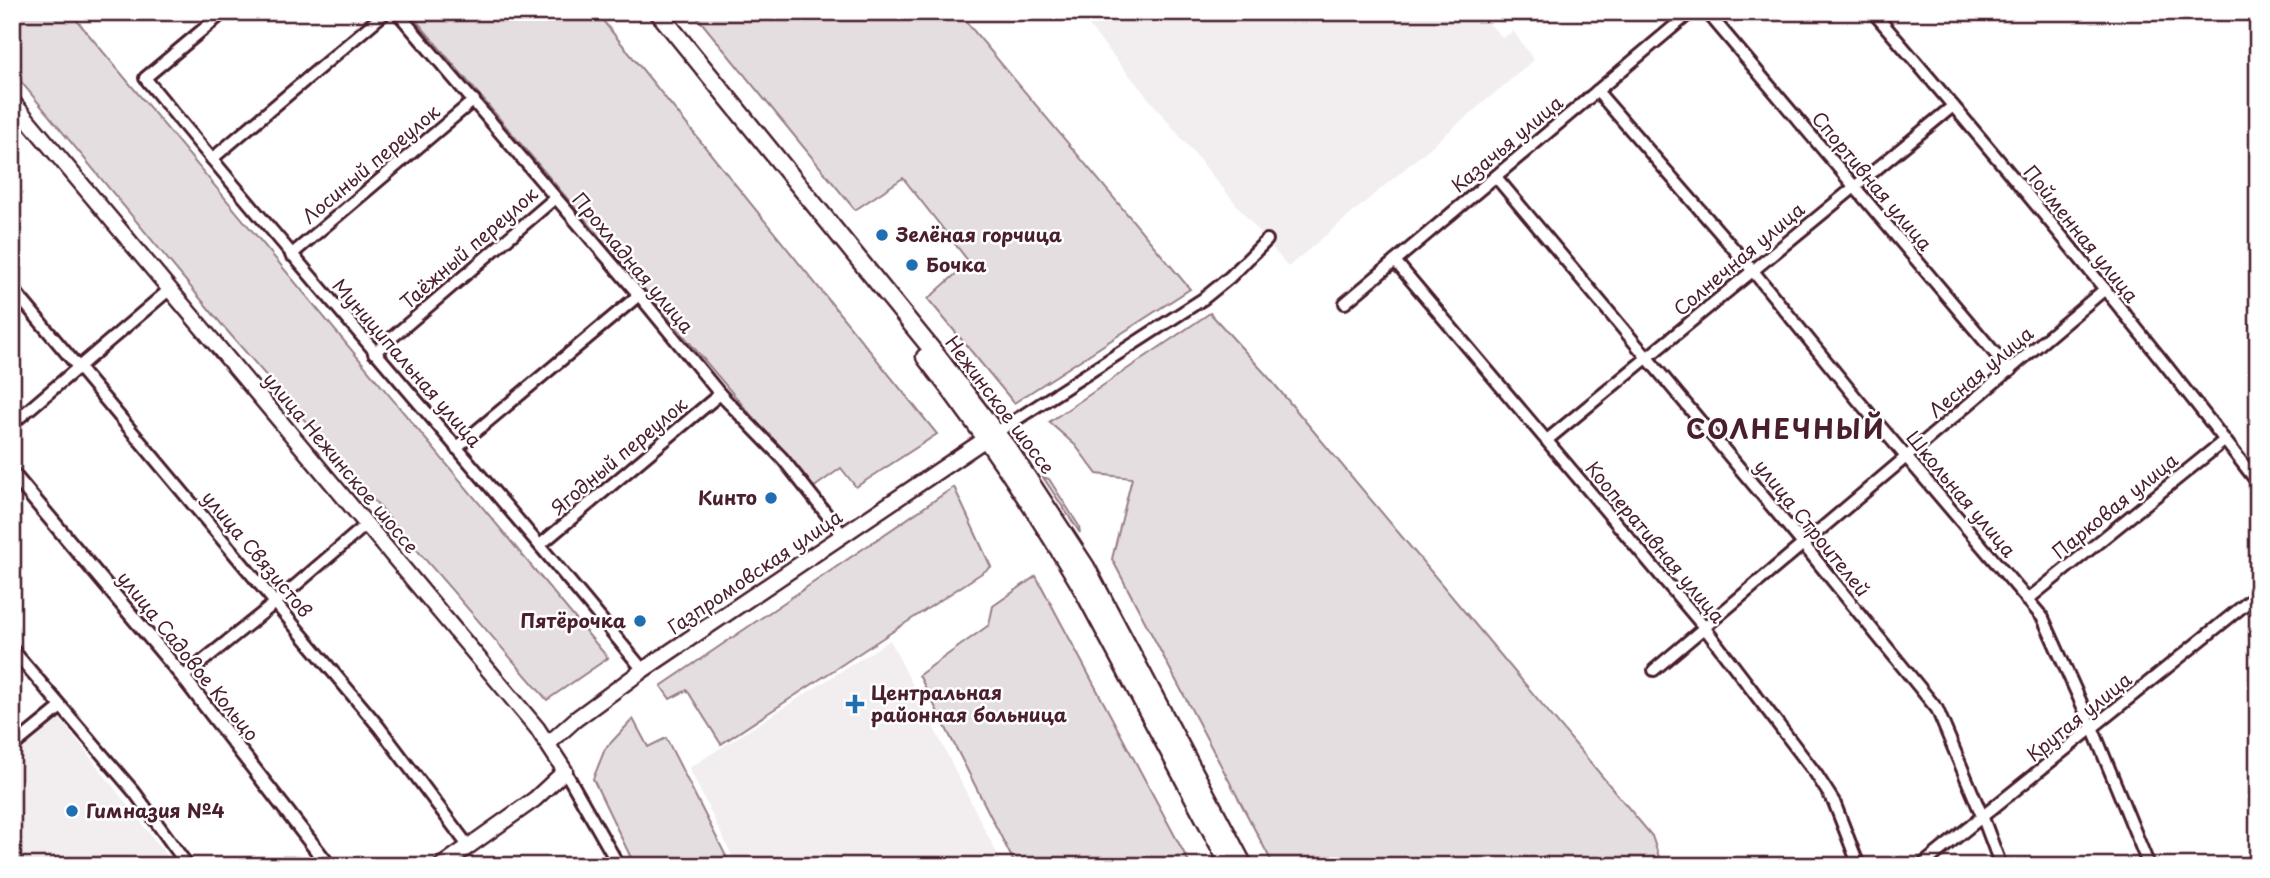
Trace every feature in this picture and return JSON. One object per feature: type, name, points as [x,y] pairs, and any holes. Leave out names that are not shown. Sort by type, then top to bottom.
[{"type":"main road","name":"Нежинское шоссе","points":[[646,12],[932,366],[992,435],[1079,583],[1230,866]]},
{"type":"main road","name":"Нежинское шоссе","points":[[658,12],[992,435],[1086,567],[1244,866]]},
{"type":"main road","name":"улица Нежинское шоссе","points":[[12,101],[367,524],[548,744],[565,771]]},
{"type":"main road","name":"Газпромовская улица","points":[[548,744],[576,719],[643,670],[992,435]]},
{"type":"main road","points":[[441,866],[535,799],[565,771]]},
{"type":"street","name":"Муниципальная улица","points":[[224,12],[145,78],[291,255],[540,545],[643,670]]},
{"type":"street","points":[[212,159],[386,12]]},
{"type":"street","name":"Прохладная улица","points":[[397,12],[720,394],[765,438],[843,535]]},
{"type":"street","name":"Казачья улица","points":[[1345,303],[1691,12]]},
{"type":"street","name":"Спортивная улица","points":[[1707,12],[2010,371]]},
{"type":"street","name":"Пойменная улица","points":[[1873,12],[2105,289],[2258,483]]},
{"type":"street","name":"Школьная улица","points":[[1597,91],[1753,271],[2043,618],[2092,727],[2149,866]]},
{"type":"street","name":"Лосиный переулок","points":[[291,255],[474,100]]},
{"type":"street","name":"Солнечная улица","points":[[1547,440],[1953,106]]},
{"type":"street","name":"улица Строителей","points":[[1496,177],[1803,544],[1937,709],[2001,866]]},
{"type":"street","name":"Таёжный переулок","points":[[374,353],[555,198]]},
{"type":"street","points":[[992,435],[1202,299],[1230,277],[1267,240]]},
{"type":"street","name":"Кооперативная улица","points":[[1395,261],[1704,627],[1816,774],[1834,802],[1859,866]]},
{"type":"street","name":"улица Связистов","points":[[12,288],[379,727],[469,846]]},
{"type":"street","points":[[12,424],[170,289]]},
{"type":"street","name":"Лесная улица","points":[[1654,670],[2105,289]]},
{"type":"street","points":[[456,448],[639,295]]},
{"type":"street","name":"Ягодный переулок","points":[[540,545],[720,394]]},
{"type":"street","name":"Парковая улица","points":[[2027,600],[2225,440]]},
{"type":"street","name":"улица Садовое Кольцо","points":[[12,473],[183,677],[329,866]]},
{"type":"street","points":[[183,677],[367,524]]},
{"type":"street","name":"Крутая улица","points":[[1921,866],[2258,594]]},
{"type":"street","points":[[12,649],[135,793],[188,866]]},
{"type":"street","points":[[12,747],[61,707]]},
{"type":"street","name":"улица Нежинское шоссе","points":[[565,771],[619,866]]},
{"type":"shaded area","points":[[12,12],[70,12],[608,658],[547,700],[223,326],[12,71]]},
{"type":"shaded area","points":[[409,12],[596,12],[937,434],[856,487],[841,468],[813,488]]},
{"type":"shaded area","points":[[693,12],[958,12],[1190,289],[1014,403],[928,299],[969,262],[903,178],[855,210]]},
{"type":"shaded area","points":[[1077,12],[1478,12],[1503,38],[1513,31],[1534,60],[1288,267]]},
{"type":"shaded area","points":[[1210,313],[1270,379],[1652,836],[1662,866],[1274,866],[1112,559],[1132,478],[1097,474],[1075,445],[1049,422]]},
{"type":"shaded area","points":[[1043,477],[1049,479],[1079,526],[1080,533]]},
{"type":"shaded area","points":[[954,487],[991,567],[721,744],[687,690],[670,699],[661,686]]},
{"type":"shaded area","points":[[1036,576],[1191,866],[1016,866],[919,675],[989,625],[993,606]]},
{"type":"shaded area","name":"Центральная районная больница","points":[[890,640],[1003,866],[737,866],[689,768]]},
{"type":"shaded area","name":"Гимназия №4","points":[[59,717],[175,866],[12,866],[12,755]]},
{"type":"shaded area","points":[[633,719],[648,747],[666,738],[731,866],[635,866],[593,779],[605,749]]},
{"type":"place","name":"Зелёная горчица","points":[[882,235]]},
{"type":"place","name":"Бочка","points":[[912,265]]},
{"type":"place","name":"Кинто","points":[[771,498]]},
{"type":"place","name":"Пятёрочка","points":[[640,621]]},
{"type":"place","name":"Центральная районная больница","points":[[855,704]]},
{"type":"place","name":"Гимназия №4","points":[[72,811]]},
{"type":"district","name":"СОЛНЕЧНЫЙ","points":[[1786,430]]}]
